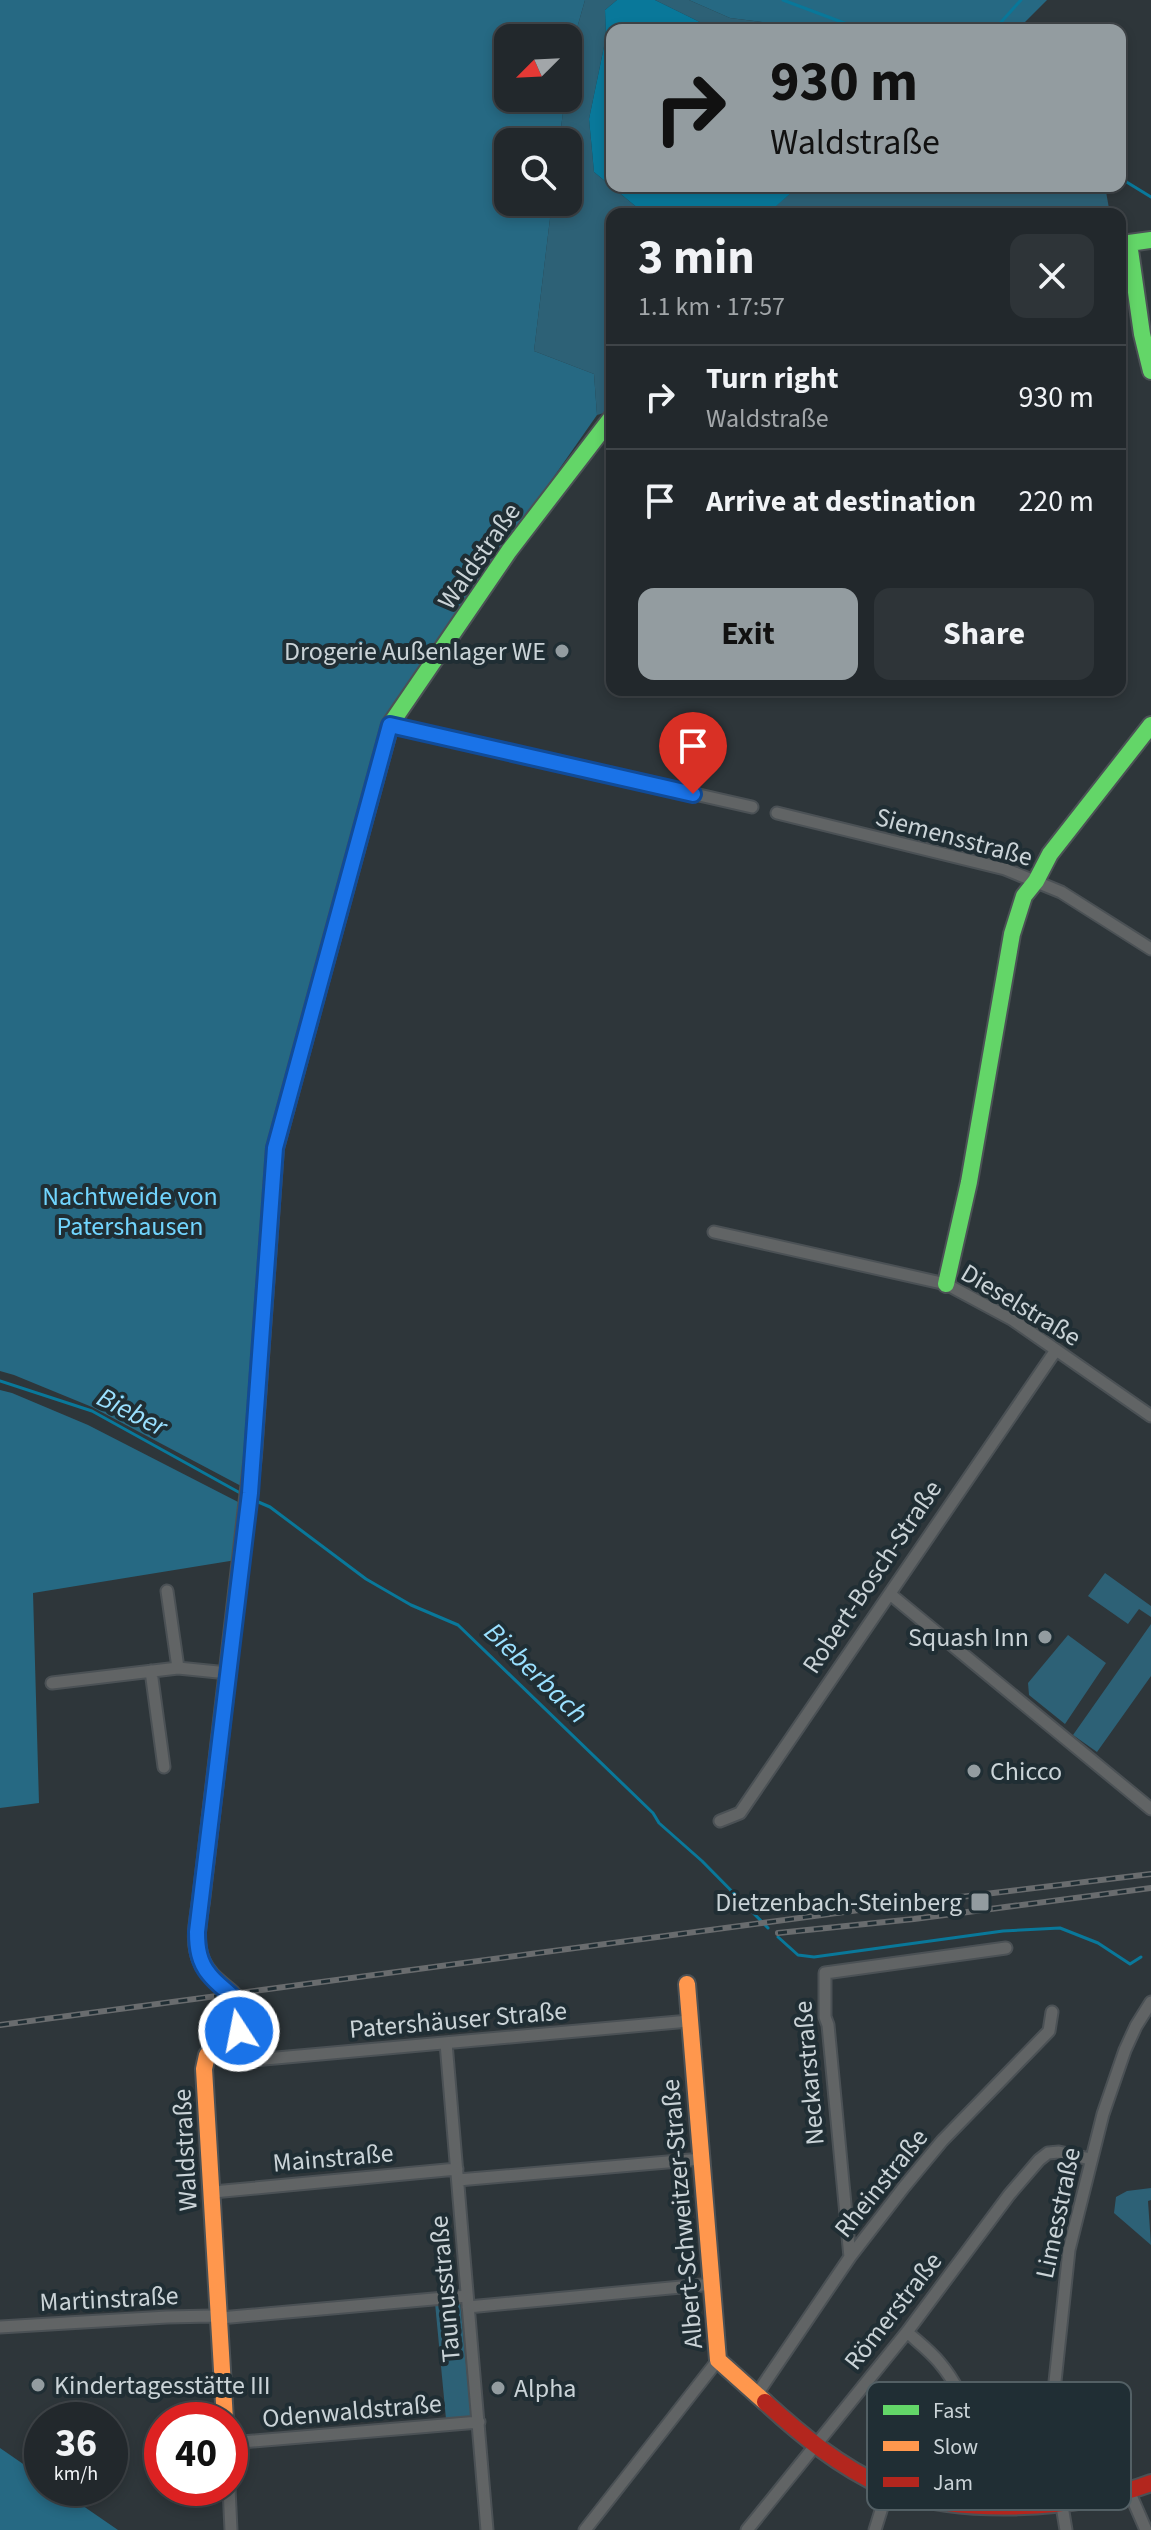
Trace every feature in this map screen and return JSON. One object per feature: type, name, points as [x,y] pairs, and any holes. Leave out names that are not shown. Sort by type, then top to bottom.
[{"type":"street","points":[[1126,243],[1151,240]]},
{"type":"street","points":[[1126,248],[1151,371]]},
{"type":"street","name":"Waldstraße","points":[[224,2402],[204,2069],[207,2055],[231,2042],[242,2021],[239,2003],[211,1977],[203,1965],[197,1946],[197,1932],[249,1499],[275,1148],[390,725],[509,551],[606,425]]},
{"type":"street","points":[[390,725],[752,807]]},
{"type":"street","points":[[946,1284],[969,1182],[1012,934],[1024,896],[1050,854],[1151,725]]},
{"type":"street","name":"Siemensstraße","points":[[777,813],[1005,869],[1061,892],[1151,949]]},
{"type":"street","name":"Dieselstraße","points":[[714,1232],[946,1284],[1003,1314],[1151,1416]]},
{"type":"street","name":"Robert-Bosch-Straße","points":[[720,1821],[740,1813],[1056,1350]]},
{"type":"street","points":[[167,1591],[178,1668]]},
{"type":"street","points":[[890,1594],[1151,1809]]},
{"type":"street","points":[[52,1683],[178,1668],[228,1673]]},
{"type":"street","points":[[151,1671],[164,1767]]},
{"type":"street","name":"Neckarstraße","points":[[850,2257],[825,2017],[825,1973],[1006,1948]]},
{"type":"street","name":"Albert-Schweitzer-Straße","points":[[687,1984],[718,2360],[814,2445],[867,2476]]},
{"type":"street","name":"Limesstraße","points":[[1055,2382],[1069,2250],[1090,2159],[1125,2050],[1151,2002]]},
{"type":"street","name":"Rheinstraße","points":[[757,2394],[850,2257],[942,2141],[1049,2031],[1052,2012]]},
{"type":"street","name":"Patershäuser Straße","points":[[231,2062],[689,2021]]},
{"type":"street","name":"Taunusstraße","points":[[446,2043],[487,2530]]},
{"type":"street","name":"Römerstraße","points":[[747,2530],[907,2332],[1009,2195],[1039,2160],[1051,2152],[1090,2159]]},
{"type":"street","name":"Mainstraße","points":[[213,2192],[702,2159]]},
{"type":"street","name":"Martinstraße","points":[[0,2327],[167,2317],[220,2318],[713,2284]]},
{"type":"street","points":[[907,2332],[939,2361],[953,2382]]},
{"type":"street","points":[[585,2530],[718,2360]]},
{"type":"street","name":"Odenwaldstraße","points":[[248,2441],[479,2422]]},
{"type":"street","name":"Albert-Schweitzer-Straße","points":[[1131,2490],[1151,2483]]},
{"type":"street","points":[[1131,2496],[1146,2530]]},
{"type":"street","points":[[230,2506],[231,2530]]},
{"type":"street","points":[[875,2530],[881,2510]]},
{"type":"street","name":"Limesstraße","points":[[1064,2510],[1066,2530]]},
{"type":"shaded area","points":[[585,0],[617,0],[605,10],[606,37],[589,119],[594,172],[606,182],[606,192],[618,192],[638,208],[606,208],[606,410],[597,415],[594,374],[534,351],[550,216],[582,216],[582,128],[561,128],[563,112],[582,112],[582,24],[578,24]]},
{"type":"shaded area","points":[[617,0],[655,0],[704,24],[606,24],[606,37],[605,10]]},
{"type":"shaded area","points":[[655,0],[689,0],[730,18],[778,24],[704,24]]},
{"type":"shaded area","points":[[606,37],[606,182],[594,172],[589,119]]},
{"type":"shaded area","points":[[618,192],[792,192],[774,208],[638,208]]},
{"type":"shaded area","points":[[792,192],[1106,192],[1109,208],[773,208]]},
{"type":"shaded area","points":[[1105,1573],[1151,1606],[1151,1617],[1139,1609],[1128,1624],[1088,1596]]},
{"type":"shaded area","points":[[1151,1624],[1151,1676],[1097,1752],[1073,1735]]},
{"type":"shaded area","points":[[1068,1635],[1106,1663],[1065,1724],[1029,1695],[1028,1683]]},
{"type":"shaded area","points":[[1151,2188],[1151,2200],[1148,2201],[1151,2245],[1114,2213],[1116,2197],[1127,2191]]},
{"type":"shaded area","points":[[460,2301],[471,2417],[446,2419],[435,2303]]},
{"type":"green space","name":"Nachtweide von Patershausen","points":[[0,0],[585,0],[578,24],[494,24],[494,112],[563,112],[561,128],[494,128],[494,216],[550,216],[534,351],[594,374],[597,415],[390,711],[270,1137],[243,1487],[92,1407],[0,1371]]},
{"type":"green space","points":[[689,0],[1047,0],[1023,24],[778,24],[730,18]]},
{"type":"green space","points":[[0,1390],[88,1425],[242,1504],[236,1560],[33,1593],[39,1803],[0,1808]]},
{"type":"green space","points":[[0,2448],[24,2465],[24,2506],[83,2506],[118,2530],[0,2530]]},
{"type":"waterway","points":[[783,0],[847,24]]},
{"type":"waterway","points":[[999,24],[1021,0]]},
{"type":"waterway","points":[[1126,182],[1151,197]]},
{"type":"waterway","name":"Bieber","points":[[0,1381],[92,1411],[242,1494]]},
{"type":"waterway","name":"Bieberbach","points":[[256,1501],[270,1507],[366,1579],[411,1605],[458,1625],[768,1928]]},
{"type":"waterway","name":"Bieberbach","points":[[778,1937],[798,1955],[814,1957],[1003,1931],[1060,1928],[1098,1943],[1130,1964]]},
{"type":"waterway","points":[[1130,1964],[1141,1957]]},
{"type":"railway","points":[[0,2025],[919,1902],[1151,1874]]},
{"type":"railway","points":[[778,1933],[1151,1888]]},
{"type":"traffic: fast","points":[[1151,240],[1129,243],[1142,334],[1151,371]]},
{"type":"traffic: fast","points":[[321,978],[390,725],[509,551],[606,425]]},
{"type":"traffic: fast","points":[[946,1284],[969,1182],[1012,934],[1024,896],[1050,854],[1151,725]]},
{"type":"traffic: slow","points":[[253,1455],[275,1148],[321,978]]},
{"type":"traffic: slow","points":[[201,1901],[197,1932],[199,1955],[208,1972],[232,1994],[243,2013],[239,2030],[225,2044],[207,2055],[204,2069],[224,2402]]},
{"type":"traffic: slow","points":[[687,1984],[718,2360],[765,2402]]},
{"type":"traffic: jam","points":[[201,1901],[253,1455]]},
{"type":"traffic: jam","points":[[765,2402],[807,2438],[867,2478]]},
{"type":"traffic: jam","points":[[1131,2489],[1151,2483]]},
{"type":"place","name":"Drogerie Außenlager WE","points":[[562,651]]},
{"type":"place","name":"Squash Inn","points":[[1045,1637]]},
{"type":"place","name":"Chicco","points":[[974,1771]]},
{"type":"place","name":"Dietzenbach-Steinberg","points":[[980,1902]]},
{"type":"place","name":"Kindertagesstätte III","points":[[38,2385]]},
{"type":"place","name":"Alpha","points":[[498,2388]]},
{"type":"route","points":[[239,2031],[242,2021],[239,2003],[211,1977],[203,1965],[197,1946],[197,1932],[250,1493],[275,1148],[390,725],[693,794]]}]
